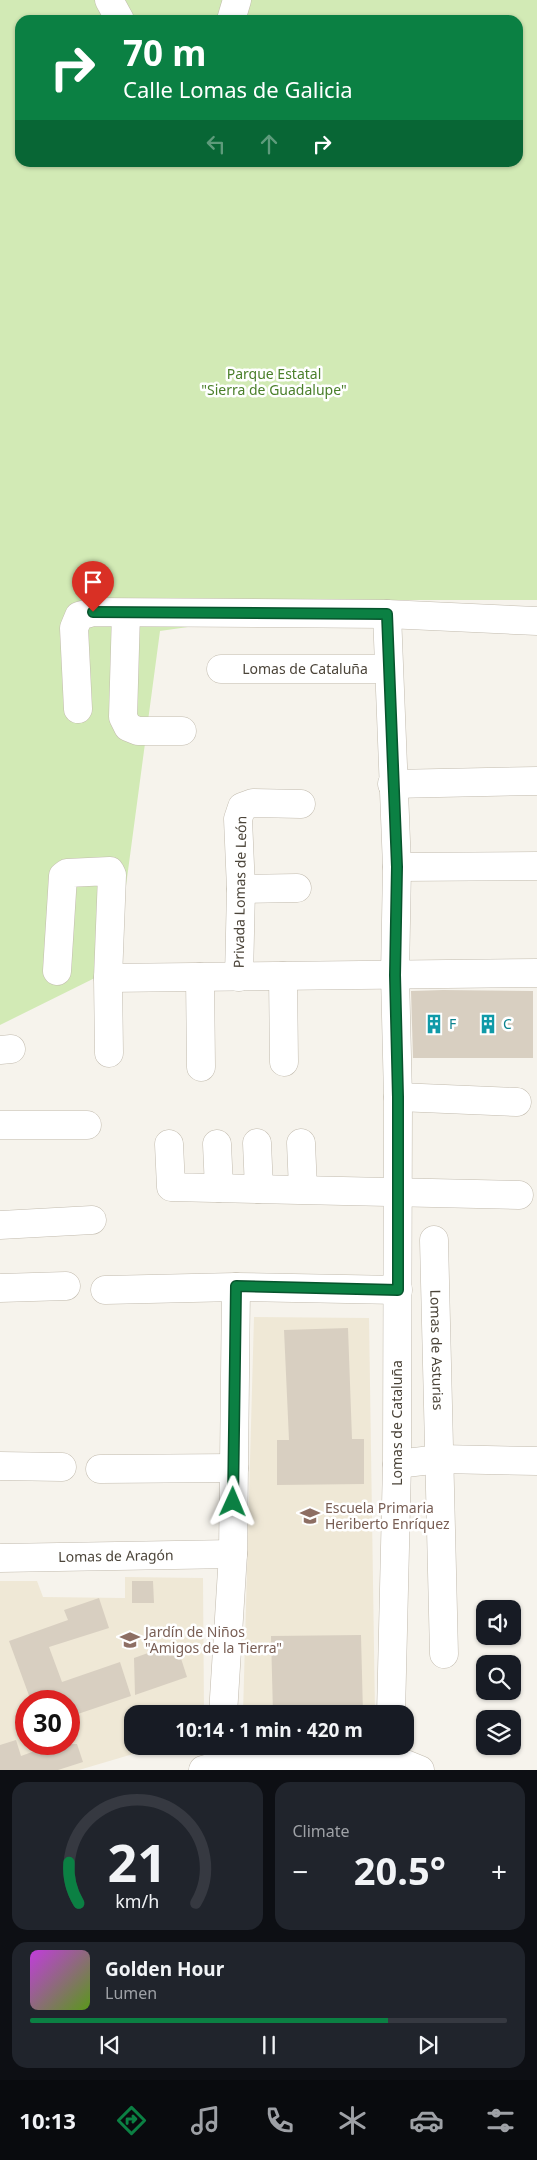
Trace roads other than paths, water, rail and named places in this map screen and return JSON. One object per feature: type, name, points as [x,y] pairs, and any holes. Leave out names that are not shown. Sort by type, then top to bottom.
[{"type":"street","points":[[109,0],[117,15]]},
{"type":"street","points":[[232,15],[237,0]]},
{"type":"street","points":[[78,709],[74,628],[79,616],[93,612],[387,614],[537,621]]},
{"type":"street","points":[[126,613],[123,717],[128,727],[138,731],[182,731]]},
{"type":"street","name":"Lomas de Cataluña","points":[[387,614],[392,784],[397,867],[395,975],[398,1097],[397,1464],[391,1705]]},
{"type":"street","name":"Lomas de Cataluña","points":[[221,669],[388,669]]},
{"type":"street","points":[[392,784],[537,781]]},
{"type":"street","name":"Privada Lomas de León","points":[[239,977],[241,889],[238,819],[242,807],[253,803],[301,804]]},
{"type":"street","points":[[397,867],[537,866]]},
{"type":"street","points":[[57,971],[62,876],[66,873],[110,871],[112,875],[108,978],[109,1053]]},
{"type":"street","points":[[241,889],[297,888]]},
{"type":"street","name":"Privada Lomas de León","points":[[108,978],[537,973]]},
{"type":"street","points":[[283,976],[284,1062]]},
{"type":"street","points":[[200,977],[201,1067]]},
{"type":"street","points":[[398,1097],[517,1102]]},
{"type":"street","points":[[0,1125],[87,1125]]},
{"type":"street","points":[[257,1143],[259,1189]]},
{"type":"street","points":[[301,1143],[304,1190]]},
{"type":"street","points":[[169,1144],[172,1187],[518,1195]]},
{"type":"street","points":[[217,1144],[219,1188]]},
{"type":"street","points":[[0,1225],[92,1220]]},
{"type":"street","name":"Lomas de Asturias","points":[[434,1240],[444,1654]]},
{"type":"street","points":[[0,1288],[66,1286]]},
{"type":"street","points":[[105,1290],[236,1286],[398,1290]]},
{"type":"street","points":[[224,1705],[233,1554],[236,1286]]},
{"type":"street","points":[[397,1464],[440,1459],[537,1461]]},
{"type":"street","points":[[0,1466],[62,1467]]},
{"type":"street","points":[[100,1469],[234,1468]]},
{"type":"street","name":"Lomas de Aragón","points":[[0,1558],[233,1554]]},
{"type":"street","points":[[216,1763],[327,1763],[372,1755]]},
{"type":"street","points":[[394,1755],[420,1770]]},
{"type":"place","name":"F","points":[[434,1024]]},
{"type":"place","name":"C","points":[[488,1024]]},
{"type":"place","name":"Escuela Primaria Heriberto Enríquez","points":[[310,1516]]},
{"type":"place","name":"Jardín de Niños \"Amigos de la Tierra\"","points":[[130,1640]]},
{"type":"park label","name":"Parque Estatal \"Sierra de Guadalupe\"","points":[[274,382]]}]
